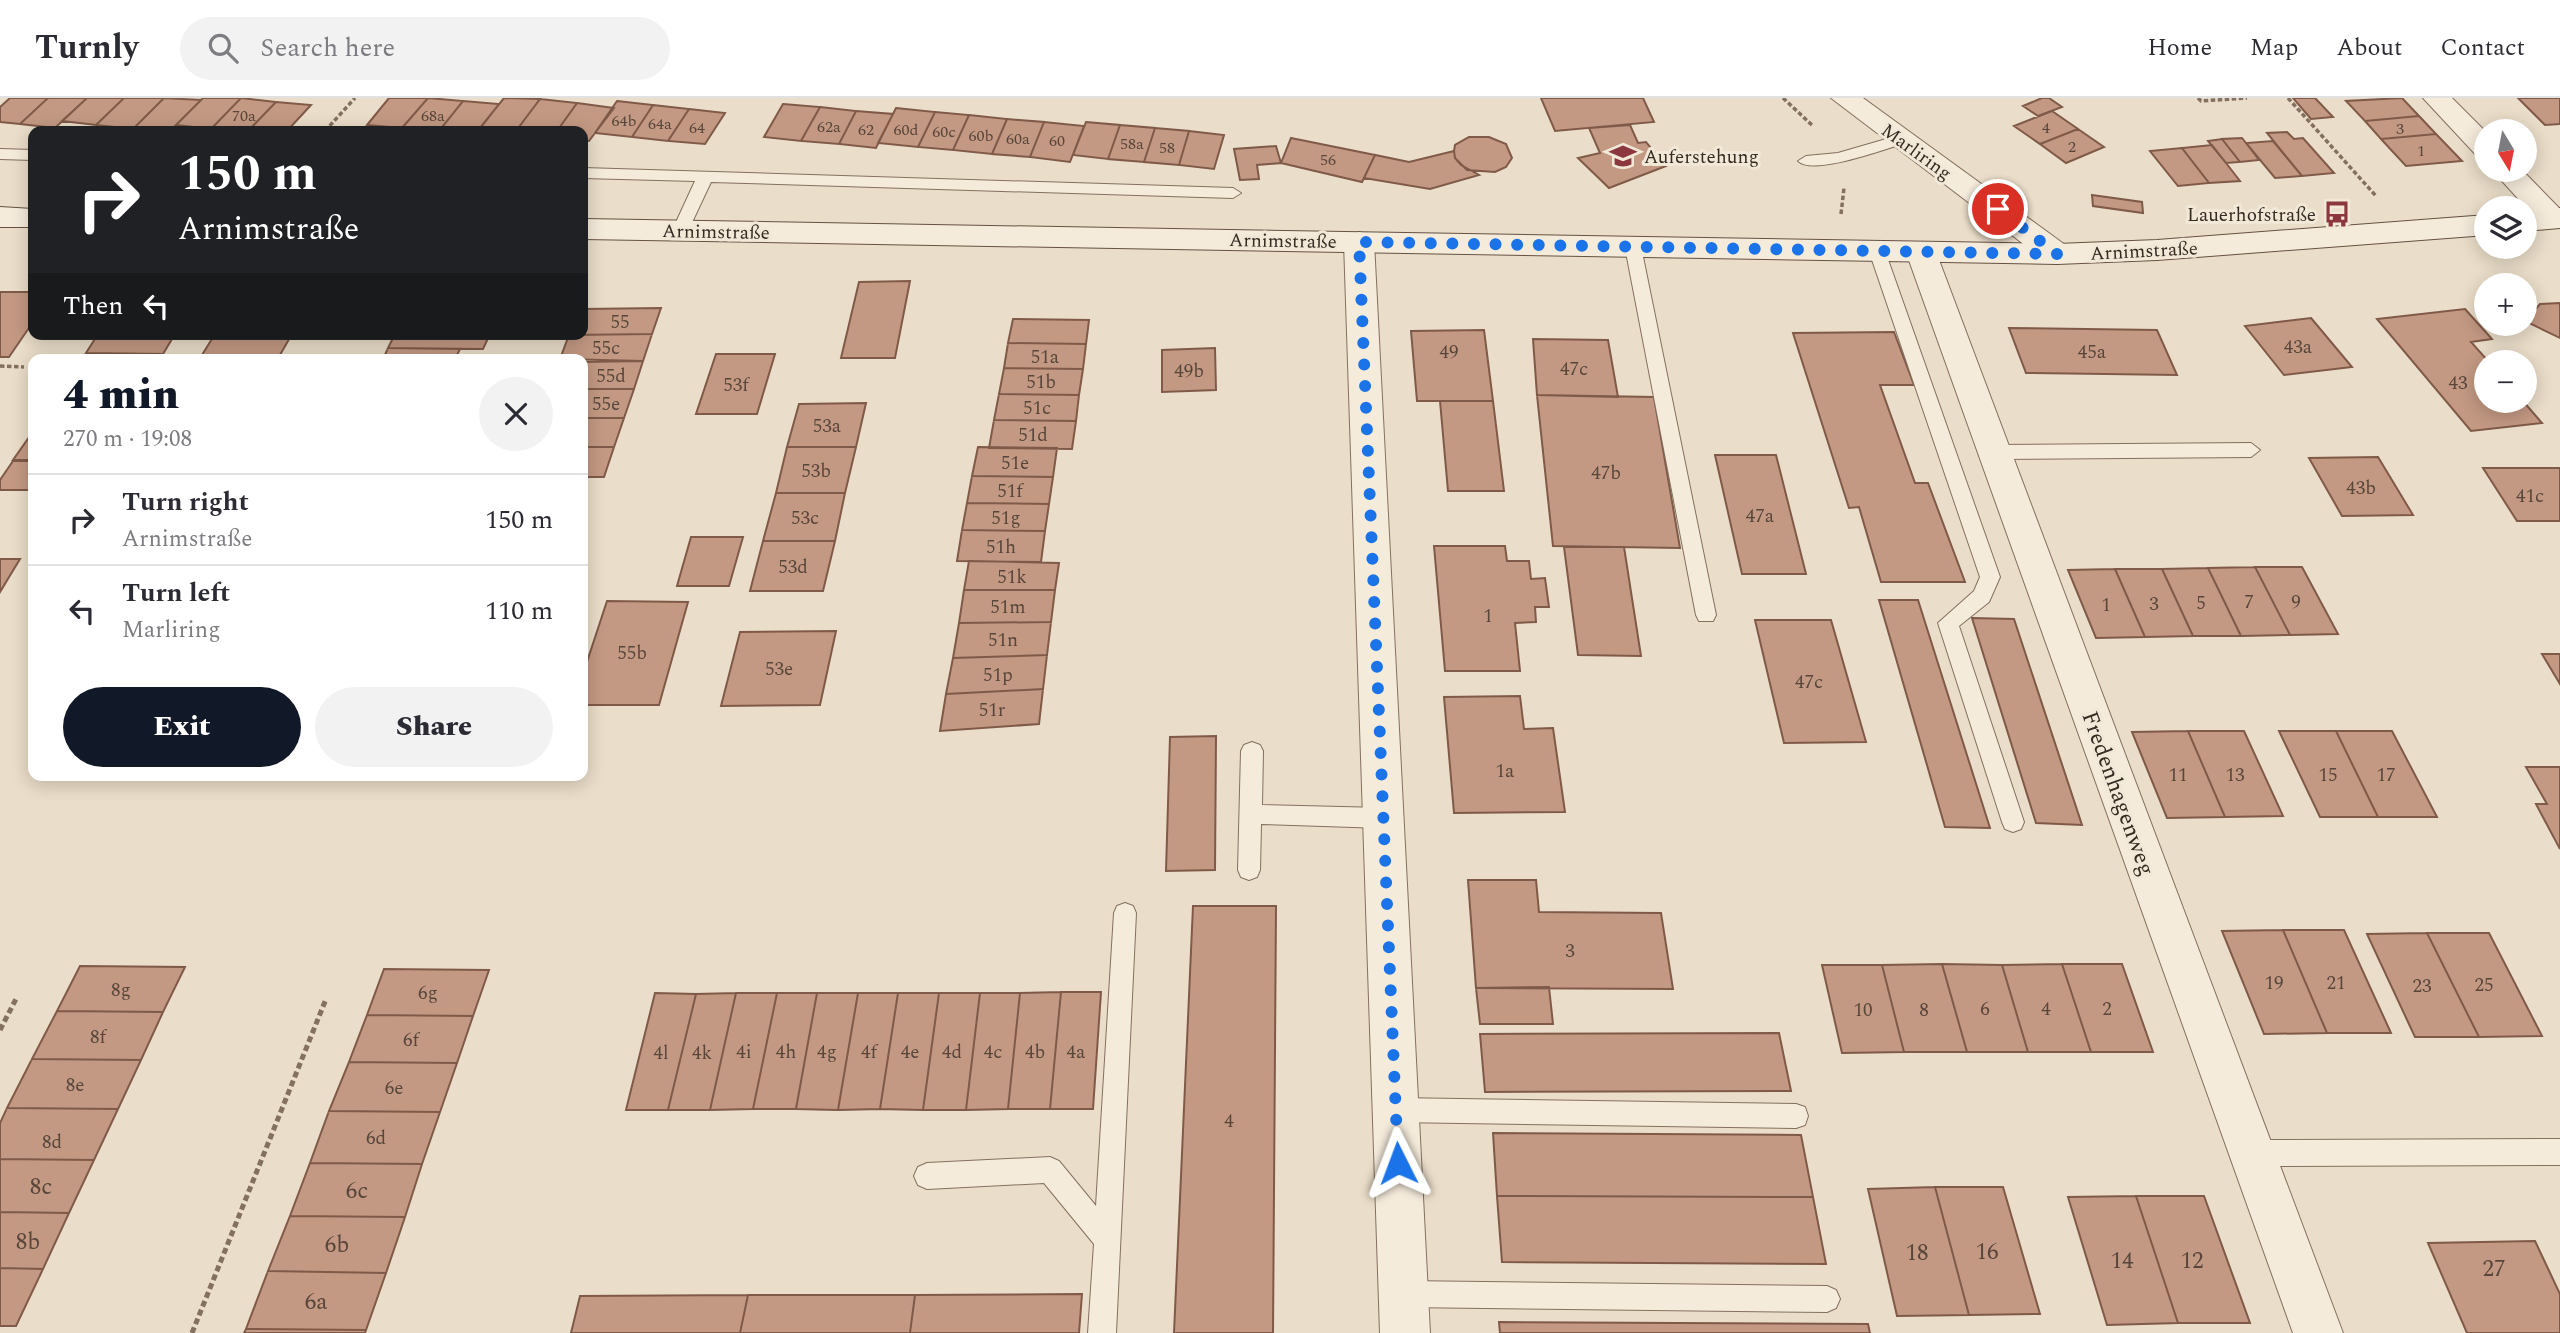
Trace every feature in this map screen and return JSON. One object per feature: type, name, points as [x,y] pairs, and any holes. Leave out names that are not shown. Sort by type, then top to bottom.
[{"type":"street","name":"Marliring","points":[[1845,98],[2057,254]]},
{"type":"street","points":[[2437,98],[2474,136]]},
{"type":"street","points":[[2516,182],[2546,219]]},
{"type":"street","points":[[0,217],[28,218]]},
{"type":"street","name":"Arnimstraße","points":[[588,229],[2057,254],[2157,250],[2474,226]]},
{"type":"street","points":[[1359,242],[1405,1333]]},
{"type":"street","name":"Fredenhagenweg","points":[[1922,252],[2318,1333]]},
{"type":"lane","points":[[1807,161],[1839,158],[1900,140]]},
{"type":"lane","points":[[0,154],[28,155]]},
{"type":"lane","points":[[588,173],[1233,193]]},
{"type":"lane","points":[[680,231],[705,177]]},
{"type":"lane","points":[[1633,247],[1706,615]]},
{"type":"lane","points":[[1877,251],[1990,577],[1982,596],[1948,623],[2013,822]]},
{"type":"lane","points":[[1995,452],[2251,450]]},
{"type":"lane","points":[[1249,870],[1252,751]]},
{"type":"lane","points":[[1251,814],[1383,818]]},
{"type":"lane","points":[[1102,1333],[1125,913]]},
{"type":"lane","points":[[1395,1110],[1796,1116]]},
{"type":"lane","points":[[2251,1153],[2560,1152]]},
{"type":"lane","points":[[927,1176],[1050,1170],[1107,1240]]},
{"type":"lane","points":[[1403,1294],[1827,1299]]},
{"type":"path","points":[[330,126],[355,98]]},
{"type":"path","points":[[1783,98],[1802,114],[1802,106]]},
{"type":"path","points":[[2198,98],[2201,101],[2246,98]]},
{"type":"path","points":[[2288,98],[2366,185]]},
{"type":"path","points":[[0,366],[24,367]]},
{"type":"path","points":[[0,1030],[17,997]]},
{"type":"path","points":[[192,1333],[326,999]]},
{"type":"building","points":[[10,98],[48,98],[20,124],[0,122],[0,107]]},
{"type":"building","points":[[48,98],[87,98],[57,126],[20,124]]},
{"type":"building","points":[[87,98],[124,98],[96,125],[62,121]]},
{"type":"building","points":[[124,98],[164,98],[136,126],[96,125]]},
{"type":"building","points":[[164,98],[201,100],[175,126],[136,126]]},
{"type":"building","points":[[203,98],[241,98],[214,126],[176,125]]},
{"type":"building","points":[[241,98],[276,102],[253,126],[214,126]]},
{"type":"building","points":[[389,98],[428,98],[404,126],[367,125]]},
{"type":"building","points":[[428,98],[463,101],[443,126],[404,126]]},
{"type":"building","points":[[504,98],[540,99],[520,126],[481,126]]},
{"type":"building","points":[[1541,98],[1643,98],[1654,122],[1555,131]]},
{"type":"building","points":[[2049,98],[2062,107],[2038,116],[2023,106]]},
{"type":"building","points":[[2293,98],[2315,98],[2333,117],[2311,119]]},
{"type":"building","points":[[2402,98],[2419,116],[2365,121],[2346,101]]},
{"type":"building","points":[[2518,98],[2560,98],[2560,124],[2545,125]]},
{"type":"building","points":[[540,99],[577,103],[561,126],[520,126]]},
{"type":"building","points":[[463,101],[499,104],[482,126],[443,126]]},
{"type":"building","points":[[617,101],[653,105],[632,137],[595,133]]},
{"type":"building","points":[[276,102],[311,105],[292,126],[253,126]]},
{"type":"building","points":[[577,103],[614,108],[589,141],[588,126],[561,126]]},
{"type":"building","points":[[783,104],[820,107],[801,141],[764,137]]},
{"type":"building","points":[[653,105],[689,109],[668,141],[632,137]]},
{"type":"building","points":[[820,107],[856,111],[839,144],[801,141]]},
{"type":"building","points":[[896,108],[935,112],[918,147],[878,143]]},
{"type":"building","points":[[689,109],[725,113],[705,144],[668,141]]},
{"type":"building","points":[[856,111],[893,114],[876,148],[839,144]]},
{"type":"building","points":[[2052,111],[2078,129],[2040,144],[2014,126]]},
{"type":"building","points":[[935,112],[969,115],[953,150],[918,147]]},
{"type":"building","points":[[969,115],[1007,119],[992,154],[953,150]]},
{"type":"building","points":[[2419,116],[2436,134],[2381,139],[2365,121]]},
{"type":"building","points":[[1007,119],[1044,122],[1030,157],[992,154]]},
{"type":"building","points":[[1044,122],[1084,126],[1070,162],[1030,157]]},
{"type":"building","points":[[1086,122],[1120,125],[1108,159],[1073,155]]},
{"type":"building","points":[[1120,125],[1155,128],[1144,162],[1108,159]]},
{"type":"building","name":"Auferstehung","points":[[1630,125],[1638,143],[1646,142],[1666,166],[1609,188],[1578,158],[1600,153],[1589,128]]},
{"type":"building","points":[[1155,128],[1189,131],[1179,165],[1144,162]]},
{"type":"building","points":[[2078,129],[2104,147],[2066,163],[2040,144]]},
{"type":"building","points":[[1189,131],[1224,135],[1214,169],[1179,165]]},
{"type":"building","points":[[2287,132],[2294,139],[2303,138],[2334,173],[2302,176],[2267,133]]},
{"type":"building","points":[[2436,134],[2462,161],[2406,166],[2381,139]]},
{"type":"building","points":[[1469,137],[1489,137],[1506,144],[1512,158],[1506,167],[1495,172],[1467,170],[1455,158],[1454,151],[1455,145]]},
{"type":"building","points":[[1291,138],[1375,155],[1362,182],[1281,163]]},
{"type":"building","points":[[2242,138],[2259,160],[2240,162],[2222,139]]},
{"type":"building","points":[[2222,139],[2240,162],[2226,163],[2208,141]]},
{"type":"building","points":[[2273,141],[2302,176],[2275,178],[2246,143]]},
{"type":"building","points":[[2212,145],[2240,181],[2209,183],[2182,148]]},
{"type":"building","points":[[1276,146],[1281,163],[1257,165],[1259,179],[1240,180],[1234,149]]},
{"type":"building","points":[[2182,148],[2209,183],[2178,186],[2150,151]]},
{"type":"building","points":[[1454,151],[1455,158],[1461,165],[1479,175],[1430,189],[1364,178],[1375,155],[1409,162]]},
{"type":"building","points":[[2092,195],[2142,202],[2143,213],[2093,206]]},
{"type":"building","points":[[910,281],[895,358],[841,358],[859,282]]},
{"type":"building","points":[[0,292],[28,292],[28,329],[9,357],[0,357]]},
{"type":"building","points":[[2560,303],[2560,338],[2537,327],[2537,307],[2540,304]]},
{"type":"building","points":[[661,308],[652,334],[588,335],[588,309]]},
{"type":"building","points":[[2465,309],[2474,319],[2474,336],[2489,336],[2492,339],[2471,342],[2478,350],[2474,350],[2474,413],[2533,413],[2542,423],[2471,431],[2377,319]]},
{"type":"building","points":[[2311,318],[2352,367],[2284,375],[2245,326]]},
{"type":"building","points":[[1013,319],[1089,320],[1086,344],[1008,343]]},
{"type":"building","points":[[2009,328],[2157,330],[2177,375],[2026,373]]},
{"type":"building","points":[[1484,330],[1493,401],[1417,401],[1411,331]]},
{"type":"building","points":[[1894,332],[1914,385],[1880,385],[1915,483],[1928,483],[1965,582],[1881,582],[1859,507],[1849,508],[1793,333]]},
{"type":"building","points":[[652,334],[643,361],[588,360],[588,354],[562,354],[567,340],[588,340],[588,335]]},
{"type":"building","points":[[1533,339],[1608,340],[1618,397],[1537,395]]},
{"type":"building","points":[[94,340],[171,340],[163,354],[86,353]]},
{"type":"building","points":[[211,340],[289,340],[281,354],[203,354]]},
{"type":"building","points":[[392,340],[487,340],[483,349],[388,348]]},
{"type":"building","points":[[1008,343],[1086,344],[1083,369],[1004,368]]},
{"type":"building","points":[[388,348],[460,349],[458,354],[385,354]]},
{"type":"building","points":[[1215,348],[1216,390],[1162,392],[1162,350]]},
{"type":"building","points":[[86,353],[163,354],[85,354]]},
{"type":"building","points":[[716,354],[775,354],[757,414],[696,414]]},
{"type":"building","points":[[643,361],[634,389],[588,389],[588,362]]},
{"type":"building","points":[[1004,368],[1083,369],[1079,395],[999,394]]},
{"type":"building","points":[[588,389],[634,389],[624,418],[588,418]]},
{"type":"building","points":[[999,394],[1079,395],[1076,421],[994,420]]},
{"type":"building","points":[[1537,395],[1654,397],[1680,548],[1553,546]]},
{"type":"building","points":[[1440,401],[1493,401],[1504,491],[1448,491]]},
{"type":"building","points":[[866,403],[856,447],[787,447],[799,404]]},
{"type":"building","points":[[588,418],[624,418],[614,447],[588,447]]},
{"type":"building","points":[[994,420],[1076,421],[1072,449],[989,448]]},
{"type":"building","points":[[28,439],[28,460],[13,460]]},
{"type":"building","points":[[588,447],[614,447],[604,477],[588,477]]},
{"type":"building","points":[[787,447],[856,447],[845,493],[776,493]]},
{"type":"building","points":[[978,447],[1057,448],[1053,477],[972,476]]},
{"type":"building","points":[[1715,455],[1776,455],[1806,574],[1742,574]]},
{"type":"building","points":[[2378,457],[2413,515],[2342,516],[2309,458]]},
{"type":"building","points":[[13,461],[28,461],[28,490],[0,490],[0,480]]},
{"type":"building","points":[[2483,468],[2560,468],[2560,521],[2517,521]]},
{"type":"building","points":[[972,476],[1053,477],[1049,504],[967,503]]},
{"type":"building","points":[[776,493],[845,493],[835,541],[763,541]]},
{"type":"building","points":[[967,503],[1049,504],[1045,531],[962,530]]},
{"type":"building","points":[[962,530],[1045,531],[1041,562],[957,561]]},
{"type":"building","points":[[691,537],[743,537],[729,586],[677,586]]},
{"type":"building","points":[[763,541],[835,541],[823,591],[750,591]]},
{"type":"building","points":[[1434,546],[1505,546],[1507,561],[1529,561],[1531,579],[1545,578],[1549,607],[1535,607],[1536,622],[1515,623],[1520,671],[1445,671]]},
{"type":"building","points":[[1564,547],[1624,547],[1641,656],[1578,655]]},
{"type":"building","points":[[0,559],[20,559],[0,592]]},
{"type":"building","points":[[969,561],[1059,563],[1055,590],[964,590]]},
{"type":"building","points":[[2255,567],[2302,567],[2338,634],[2290,635]]},
{"type":"building","points":[[2255,567],[2290,635],[2241,636],[2208,568]]},
{"type":"building","points":[[2208,568],[2241,636],[2193,636],[2162,569]]},
{"type":"building","points":[[2115,569],[2145,637],[2096,638],[2068,570]]},
{"type":"building","points":[[2115,569],[2162,569],[2193,636],[2145,637]]},
{"type":"building","points":[[964,590],[1055,590],[1051,622],[959,623]]},
{"type":"building","points":[[1879,600],[1918,600],[1990,828],[1945,827]]},
{"type":"building","points":[[607,601],[688,602],[659,705],[588,705],[588,659]]},
{"type":"building","points":[[1972,618],[2014,619],[2082,825],[2036,823]]},
{"type":"building","points":[[1755,620],[1831,620],[1866,742],[1784,743]]},
{"type":"building","points":[[1051,622],[1047,655],[953,658],[959,623]]},
{"type":"building","points":[[836,631],[820,705],[721,706],[740,632]]},
{"type":"building","points":[[2542,654],[2560,654],[2560,684]]},
{"type":"building","points":[[1047,655],[1043,689],[946,694],[953,658]]},
{"type":"building","points":[[1043,689],[1039,724],[940,731],[946,694]]},
{"type":"building","points":[[1520,696],[1524,729],[1553,728],[1565,812],[1454,813],[1444,697]]},
{"type":"building","points":[[2188,731],[2225,817],[2167,818],[2132,732]]},
{"type":"building","points":[[2188,731],[2244,731],[2283,816],[2225,817]]},
{"type":"building","points":[[2279,731],[2336,731],[2378,817],[2320,817]]},
{"type":"building","points":[[2336,731],[2392,731],[2437,817],[2378,817]]},
{"type":"building","points":[[1216,736],[1215,870],[1166,871],[1170,737]]},
{"type":"building","points":[[2526,767],[2560,767],[2560,849],[2536,804],[2547,804]]},
{"type":"building","points":[[1468,880],[1536,880],[1539,912],[1661,913],[1673,989],[1476,988]]},
{"type":"building","points":[[1193,906],[1276,906],[1273,1333],[1174,1333]]},
{"type":"building","points":[[2283,930],[2327,1033],[2264,1034],[2222,931]]},
{"type":"building","points":[[2283,930],[2344,930],[2391,1033],[2327,1033]]},
{"type":"building","points":[[2427,933],[2489,933],[2542,1036],[2479,1037]]},
{"type":"building","points":[[2427,933],[2479,1037],[2415,1037],[2367,934]]},
{"type":"building","points":[[1942,964],[2002,965],[2028,1052],[1967,1052]]},
{"type":"building","points":[[1942,964],[1967,1052],[1904,1052],[1882,965]]},
{"type":"building","points":[[2062,964],[2091,1052],[2028,1052],[2002,965]]},
{"type":"building","points":[[2062,964],[2122,964],[2153,1052],[2091,1052]]},
{"type":"building","points":[[1822,965],[1882,965],[1904,1052],[1842,1053]]},
{"type":"building","points":[[80,966],[185,967],[163,1012],[57,1011]]},
{"type":"building","points":[[384,969],[489,970],[473,1016],[367,1015]]},
{"type":"building","points":[[1549,987],[1553,1024],[1480,1024],[1476,988]]},
{"type":"building","points":[[1061,992],[1101,992],[1093,1109],[1050,1109]]},
{"type":"building","points":[[1061,992],[1050,1109],[1008,1109],[1020,993]]},
{"type":"building","points":[[655,993],[696,994],[668,1110],[626,1110]]},
{"type":"building","points":[[736,993],[777,993],[753,1109],[710,1110]]},
{"type":"building","points":[[736,993],[710,1110],[668,1110],[696,994]]},
{"type":"building","points":[[777,993],[817,993],[796,1109],[753,1109]]},
{"type":"building","points":[[817,993],[858,993],[838,1110],[796,1109]]},
{"type":"building","points":[[858,993],[898,993],[880,1109],[838,1110]]},
{"type":"building","points":[[898,993],[939,993],[923,1110],[880,1109]]},
{"type":"building","points":[[939,993],[980,993],[966,1110],[923,1110]]},
{"type":"building","points":[[980,993],[1020,993],[1008,1109],[966,1110]]},
{"type":"building","points":[[57,1011],[163,1012],[141,1060],[32,1059]]},
{"type":"building","points":[[367,1015],[473,1016],[457,1063],[349,1062]]},
{"type":"building","points":[[1779,1033],[1791,1091],[1485,1092],[1480,1034]]},
{"type":"building","points":[[32,1059],[141,1060],[118,1109],[7,1108]]},
{"type":"building","points":[[349,1062],[457,1063],[440,1112],[329,1111]]},
{"type":"building","points":[[7,1108],[118,1109],[94,1160],[0,1159],[0,1123]]},
{"type":"building","points":[[329,1111],[440,1112],[422,1164],[310,1163]]},
{"type":"building","points":[[1493,1133],[1801,1135],[1813,1197],[1497,1196]]},
{"type":"building","points":[[0,1159],[94,1160],[69,1213],[0,1212]]},
{"type":"building","points":[[310,1163],[422,1164],[405,1217],[290,1216]]},
{"type":"building","points":[[1935,1187],[1969,1315],[1897,1316],[1868,1189]]},
{"type":"building","points":[[1935,1187],[2003,1187],[2040,1314],[1969,1315]]},
{"type":"building","points":[[1497,1196],[1813,1197],[1826,1264],[1502,1262]]},
{"type":"building","points":[[2136,1196],[2178,1323],[2107,1325],[2068,1197]]},
{"type":"building","points":[[2136,1196],[2204,1196],[2250,1323],[2178,1323]]},
{"type":"building","points":[[0,1212],[69,1213],[43,1269],[0,1268]]},
{"type":"building","points":[[290,1216],[405,1217],[386,1273],[268,1271]]},
{"type":"building","points":[[2535,1241],[2560,1294],[2560,1333],[2467,1333],[2428,1243]]},
{"type":"building","points":[[0,1268],[43,1269],[16,1326],[0,1326]]},
{"type":"building","points":[[268,1271],[386,1273],[366,1330],[246,1329]]},
{"type":"building","points":[[1082,1294],[1079,1333],[910,1333],[915,1295]]},
{"type":"building","points":[[748,1295],[740,1333],[571,1333],[580,1296]]},
{"type":"building","points":[[748,1295],[915,1295],[910,1333],[740,1333]]},
{"type":"building","points":[[1499,1322],[1868,1324],[1870,1333],[1500,1333]]},
{"type":"building","points":[[246,1329],[366,1330],[365,1333],[244,1333]]},
{"type":"place","name":"Auferstehung","points":[[1623,156]]},
{"type":"place","name":"Lauerhofstraße","points":[[2337,214]]},
{"type":"route","points":[[1398,1163],[1359,242],[2057,254],[1998,209]]}]
